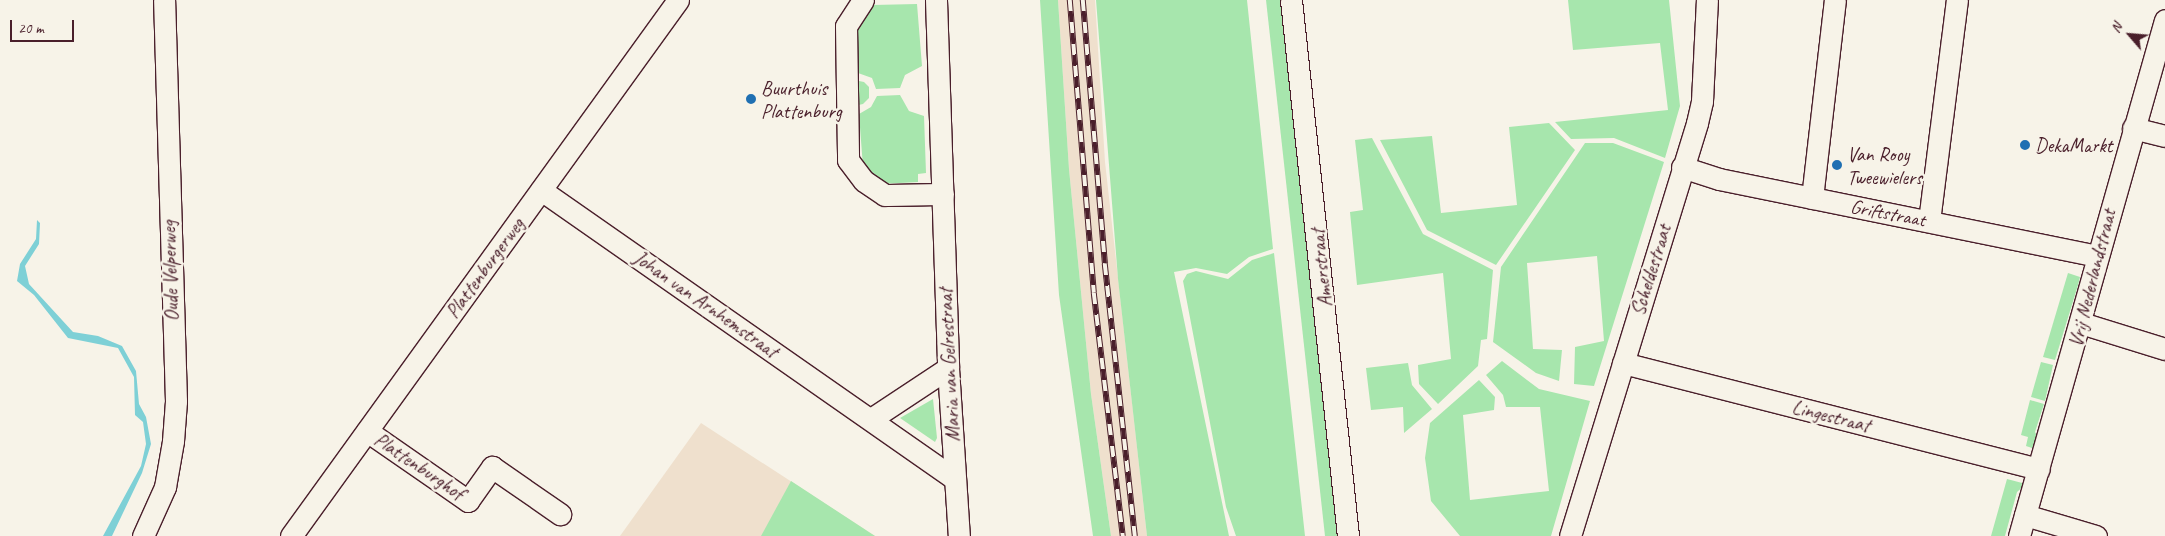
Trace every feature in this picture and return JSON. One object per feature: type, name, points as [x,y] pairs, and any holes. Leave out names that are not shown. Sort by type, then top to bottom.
[{"type":"street","name":"Oude Velperweg","points":[[143,536],[165,487],[173,441],[176,401],[164,0]]},
{"type":"street","name":"Plattenburgerweg","points":[[292,536],[678,0]]},
{"type":"street","points":[[863,0],[846,26],[848,160],[864,181],[886,195],[943,194]]},
{"type":"street","name":"Maria van Gelrestraat","points":[[936,0],[948,368],[959,536]]},
{"type":"street","name":"Amerstraat","points":[[1291,0],[1348,536]]},
{"type":"street","name":"Scheldestraat","points":[[1570,536],[1702,101],[1707,0]]},
{"type":"street","points":[[1812,198],[1835,0]]},
{"type":"street","points":[[1929,221],[1956,0]]},
{"type":"street","name":"Vrij Nederlandstraat","points":[[2019,536],[2081,323],[2096,256],[2165,20]]},
{"type":"street","points":[[2133,128],[2165,136]]},
{"type":"street","name":"Griftstraat","points":[[1682,167],[1719,179],[2096,256]]},
{"type":"street","name":"Johan van Arnhemstraat","points":[[542,190],[955,479]]},
{"type":"street","points":[[2081,323],[2165,348]]},
{"type":"street","name":"Lingestraat","points":[[1623,363],[2039,469]]},
{"type":"street","points":[[871,419],[948,368]]},
{"type":"street","name":"Plattenburghof","points":[[367,431],[468,501],[492,467],[560,514]]},
{"type":"street","points":[[2025,515],[2096,536]]},
{"type":"shaded area","points":[[1058,0],[1095,0],[1105,162],[1147,536],[1111,536],[1091,394],[1069,169]]},
{"type":"shaded area","points":[[701,423],[875,536],[620,536]]},
{"type":"green space","points":[[1040,0],[1058,0],[1069,169],[1091,394],[1111,536],[1093,536],[1059,295]]},
{"type":"green space","points":[[1096,0],[1247,0],[1273,249],[1249,257],[1227,274],[1196,268],[1174,272],[1229,536],[1147,536],[1118,279]]},
{"type":"green space","points":[[1266,0],[1284,0],[1340,536],[1325,536]]},
{"type":"green space","points":[[1568,0],[1669,0],[1680,106],[1665,158],[1614,138],[1571,139],[1555,122],[1668,110],[1660,43],[1573,50]]},
{"type":"green space","points":[[917,4],[922,66],[905,75],[900,88],[876,89],[872,78],[858,73],[857,22],[873,5]]},
{"type":"green space","points":[[854,80],[864,82],[869,87],[869,98],[863,104],[854,106]]},
{"type":"green space","points":[[900,95],[909,111],[924,116],[926,173],[918,174],[918,182],[881,184],[863,167],[859,114],[871,107],[877,96]]},
{"type":"green space","points":[[1549,123],[1575,150],[1496,265],[1427,230],[1380,140],[1432,136],[1441,213],[1517,205],[1509,127]]},
{"type":"green space","points":[[1372,138],[1423,234],[1493,270],[1487,339],[1481,340],[1478,366],[1438,404],[1419,384],[1418,365],[1451,359],[1443,273],[1357,285],[1350,212],[1363,210],[1355,140]]},
{"type":"green space","points":[[1585,143],[1613,143],[1664,162],[1594,386],[1574,384],[1575,347],[1604,341],[1597,256],[1527,263],[1533,349],[1562,350],[1559,381],[1536,373],[1493,342],[1501,267]]},
{"type":"green space","points":[[1274,253],[1305,536],[1236,536],[1226,507],[1183,281],[1187,274],[1196,271],[1228,279],[1252,260]]},
{"type":"green space","points":[[2068,273],[2080,277],[2055,360],[2043,357]]},
{"type":"green space","points":[[1502,361],[1539,389],[1590,401],[1551,536],[1460,536],[1431,501],[1425,458],[1430,423],[1479,380],[1495,397],[1494,410],[1463,415],[1470,500],[1549,491],[1540,407],[1506,407],[1503,395],[1486,375]]},
{"type":"green space","points":[[2041,362],[2053,365],[2045,401],[2031,397]]},
{"type":"green space","points":[[1408,363],[1412,385],[1432,409],[1404,433],[1403,407],[1371,410],[1366,368]]},
{"type":"green space","points":[[933,399],[937,438],[935,442],[900,418]]},
{"type":"green space","points":[[2030,400],[2044,404],[2035,432],[2038,438],[2032,448],[2026,446],[2028,437],[2021,435]]},
{"type":"green space","points":[[2007,479],[2026,484],[2017,492],[2005,536],[1991,536]]},
{"type":"green space","points":[[791,481],[875,536],[761,536]]},
{"type":"water","points":[[37,220],[40,223],[39,244],[25,266],[29,284],[73,332],[98,336],[122,346],[136,371],[139,404],[146,417],[151,444],[142,473],[112,536],[103,536],[141,466],[146,444],[143,422],[135,415],[134,377],[118,348],[68,338],[34,295],[17,281],[20,264],[36,239]]},
{"type":"railway","points":[[1070,0],[1094,293],[1123,536]]},
{"type":"railway","points":[[1083,0],[1105,264],[1135,536]]},
{"type":"place","name":"Buurthuis Plattenburg","points":[[751,99]]},
{"type":"place","name":"DekaMarkt","points":[[2025,145]]},
{"type":"place","name":"Van Rooy Tweewielers","points":[[1837,165]]}]
